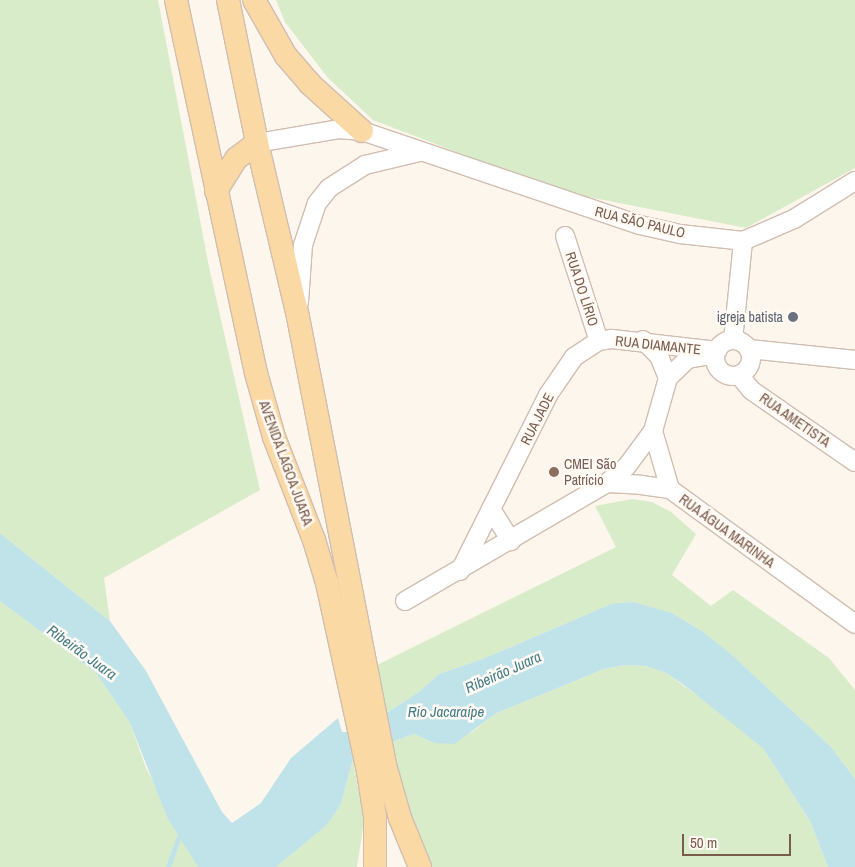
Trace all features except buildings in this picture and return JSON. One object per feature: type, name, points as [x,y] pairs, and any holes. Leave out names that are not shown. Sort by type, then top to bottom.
[{"type":"main road","name":"AVENIDA LAGOA JUARA","points":[[176,0],[265,409],[321,561],[359,686]]},
{"type":"main road","name":"AVENIDA LAGOA JUARA","points":[[228,0],[257,142],[298,317],[359,686],[377,768],[420,867]]},
{"type":"main road","points":[[254,0],[286,56],[310,84],[362,132]]},
{"type":"main road","points":[[216,190],[237,158],[257,142]]},
{"type":"main road","name":"AVENIDA LAGOA JUARA","points":[[375,867],[377,768]]},
{"type":"street","name":"RUA SÃO PAULO","points":[[257,142],[331,130],[362,132],[640,225],[680,234],[743,241],[794,219],[855,181]]},
{"type":"street","points":[[298,317],[303,244],[317,203],[329,188],[365,165],[419,152]]},
{"type":"street","name":"RUA DO LÍRIO","points":[[565,236],[599,341]]},
{"type":"street","points":[[733,340],[743,241]]},
{"type":"street","points":[[643,340],[659,356],[668,378]]},
{"type":"street","name":"RUA DIAMANTE","points":[[599,341],[643,340],[716,353]]},
{"type":"street","points":[[406,601],[459,572],[607,483],[627,466],[652,432],[668,378],[688,359],[716,353],[723,343],[733,340],[749,349],[855,360]]},
{"type":"street","name":"RUA JADE","points":[[459,572],[562,371],[574,357],[599,341]]},
{"type":"street","points":[[716,353],[719,369],[725,374],[739,375],[749,367],[749,349]]},
{"type":"street","name":"RUA AMETISTA","points":[[739,375],[751,390],[855,462]]},
{"type":"street","points":[[652,432],[670,489]]},
{"type":"street","name":"RUA ÁGUA MARINHA","points":[[607,483],[670,489],[855,624]]},
{"type":"street","points":[[491,509],[511,541]]},
{"type":"green space","points":[[0,0],[158,0],[209,267],[260,490],[104,578],[110,621],[0,533]]},
{"type":"green space","points":[[276,0],[855,0],[855,168],[746,228],[558,191],[373,120],[328,78],[285,22]]},
{"type":"green space","points":[[632,499],[652,502],[671,512],[696,534],[672,575],[711,606],[733,590],[829,658],[855,690],[855,779],[832,748],[730,653],[702,631],[672,613],[611,604],[485,658],[439,674],[419,692],[382,716],[375,666],[616,547],[595,506]]},
{"type":"green space","points":[[0,601],[96,673],[130,723],[146,768],[198,867],[0,867]]},
{"type":"green space","points":[[625,665],[646,666],[666,673],[741,727],[763,748],[810,821],[828,867],[431,867],[409,820],[392,742],[414,734],[434,743],[472,732],[497,713],[604,669]]},
{"type":"green space","points":[[353,759],[364,821],[357,867],[276,867],[327,825],[341,804]]},
{"type":"water","name":"Ribeirão Juara","points":[[0,533],[110,621],[146,671],[222,812],[232,823],[261,803],[291,758],[338,718],[342,732],[348,732],[353,759],[341,804],[327,825],[276,867],[198,867],[167,817],[130,723],[96,673],[0,601]]},
{"type":"water","name":"Rio Jacaraípe","points":[[633,602],[672,613],[702,631],[730,653],[832,748],[855,779],[855,867],[828,867],[810,821],[763,748],[684,685],[666,673],[646,666],[625,665],[604,669],[497,713],[454,744],[434,743],[414,734],[392,742],[382,716],[419,692],[439,674],[485,658],[611,604]]},
{"type":"waterway","points":[[168,867],[181,832]]},
{"type":"place","name":"igreja batista","points":[[793,317]]},
{"type":"place","name":"CMEI São Patrício","points":[[554,472]]}]
